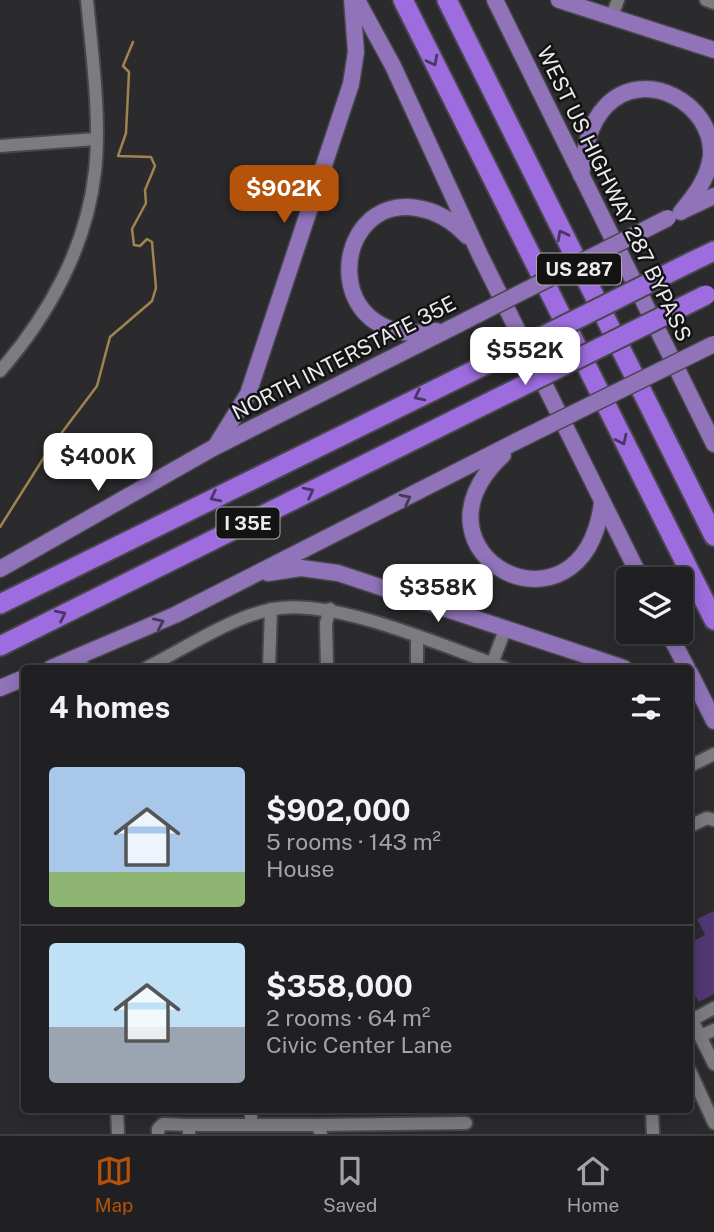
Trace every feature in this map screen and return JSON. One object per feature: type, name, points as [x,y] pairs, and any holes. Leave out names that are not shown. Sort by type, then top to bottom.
[{"type":"highway","name":"US 287","points":[[402,0],[714,620]]},
{"type":"highway","name":"US 287","points":[[447,0],[714,536]]},
{"type":"highway","name":"I 35E","points":[[0,604],[714,251]]},
{"type":"highway","name":"I 35E","points":[[0,646],[710,293]]},
{"type":"main road","points":[[355,0],[413,106],[480,255],[635,567]]},
{"type":"main road","points":[[213,448],[233,422],[248,394],[351,84],[356,52],[355,0]]},
{"type":"main road","name":"WEST US HIGHWAY 287 BYPASS","points":[[495,0],[714,444]]},
{"type":"main road","points":[[559,0],[714,50]]},
{"type":"main road","points":[[581,175],[587,138],[608,104],[636,90],[660,90],[697,111],[705,122],[711,142],[705,176],[694,197],[674,215]]},
{"type":"main road","name":"NORTH INTERSTATE 35E","points":[[0,569],[213,448],[714,196]]},
{"type":"main road","points":[[454,326],[407,334],[391,330],[366,315],[350,286],[348,264],[351,250],[360,232],[376,216],[392,209],[407,207],[424,209],[449,220],[463,232],[480,255]]},
{"type":"main road","points":[[81,663],[714,344]]},
{"type":"main road","points":[[700,414],[714,431]]},
{"type":"main road","points":[[517,441],[489,468],[471,499],[472,533],[480,549],[492,563],[514,575],[531,580],[549,578],[563,572],[588,548],[598,524],[602,503]]},
{"type":"main road","points":[[251,575],[301,568],[338,573],[615,665]]},
{"type":"main road","points":[[674,644],[685,665]]},
{"type":"main road","points":[[0,688],[21,679]]},
{"type":"main road","points":[[693,679],[714,722]]},
{"type":"main road","points":[[693,703],[714,722]]},
{"type":"street","points":[[0,371],[22,346],[47,309],[70,264],[82,230],[95,172],[96,139],[87,0]]},
{"type":"street","points":[[611,18],[618,0]]},
{"type":"street","points":[[706,0],[714,3]]},
{"type":"street","points":[[0,146],[96,139]]},
{"type":"street","points":[[152,665],[248,616],[295,606],[330,609],[496,665]]},
{"type":"street","points":[[269,665],[271,609]]},
{"type":"street","points":[[327,665],[326,623],[330,609]]},
{"type":"street","points":[[499,665],[506,627]]},
{"type":"street","points":[[417,637],[418,665]]},
{"type":"street","points":[[693,764],[714,754]]},
{"type":"street","points":[[693,825],[707,818],[714,820]]},
{"type":"street","points":[[693,1020],[714,1008]]},
{"type":"street","points":[[693,1025],[714,1064]]},
{"type":"street","points":[[700,1037],[714,1030]]},
{"type":"street","points":[[693,1077],[714,1123]]},
{"type":"street","points":[[117,1113],[118,1134]]},
{"type":"street","points":[[251,1113],[251,1124]]},
{"type":"street","points":[[652,1113],[653,1134]]},
{"type":"street","points":[[158,1134],[158,1129],[163,1124],[189,1129],[251,1124],[319,1129],[466,1123]]},
{"type":"building","points":[[714,911],[714,994],[699,1002],[696,996],[693,998],[693,941],[705,935],[697,919]]},
{"type":"waterway","points":[[0,527],[48,451],[97,386],[110,337],[152,301],[156,288],[152,242],[147,239],[140,246],[134,245],[132,229],[146,203],[145,190],[155,166],[151,157],[118,156],[126,133],[129,72],[123,66],[133,42]]}]
